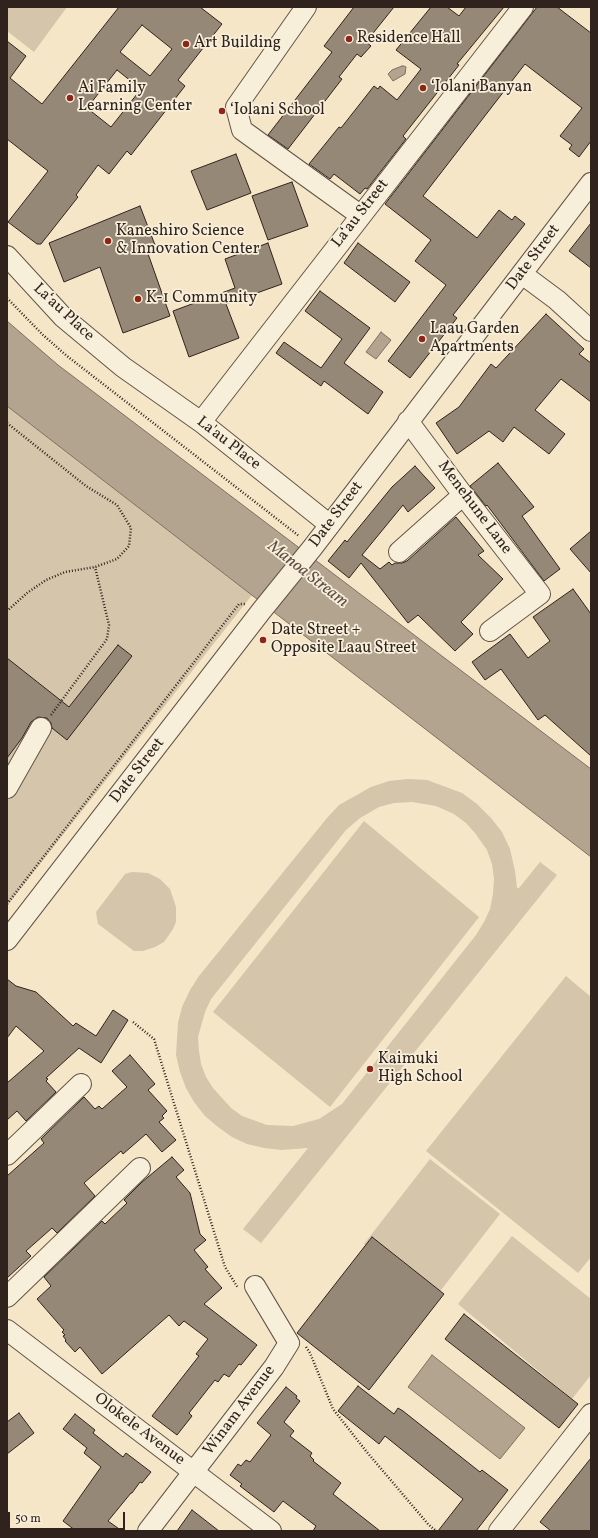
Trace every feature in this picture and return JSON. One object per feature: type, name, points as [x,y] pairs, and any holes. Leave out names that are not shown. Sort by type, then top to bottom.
[{"type":"street","points":[[306,7],[236,107],[242,130],[360,215]]},
{"type":"street","name":"Laʻau Street","points":[[201,422],[360,215],[523,7]]},
{"type":"street","name":"Date Street","points":[[7,940],[262,610],[330,525],[591,183]]},
{"type":"street","name":"Laʻau Place","points":[[7,256],[63,317],[123,367]]},
{"type":"street","points":[[522,274],[557,300],[591,331]]},
{"type":"street","name":"La'au Place","points":[[123,367],[201,422],[330,525]]},
{"type":"street","name":"Menehune Lane","points":[[408,421],[540,594],[490,631]]},
{"type":"street","points":[[399,552],[463,495]]},
{"type":"street","points":[[7,788],[41,728]]},
{"type":"street","points":[[7,1155],[81,1084]]},
{"type":"street","points":[[7,1297],[140,1168]]},
{"type":"street","points":[[247,1288],[283,1334]]},
{"type":"street","name":"Olokele Avenue","points":[[7,1330],[271,1531]]},
{"type":"street","name":"Winam Avenue","points":[[148,1531],[274,1366],[283,1334]]},
{"type":"street","points":[[499,1531],[591,1414]]},
{"type":"path","points":[[7,298],[38,330],[67,356],[313,547]]},
{"type":"path","points":[[7,423],[86,486],[117,505],[131,528],[129,546],[117,559],[95,567],[65,572],[46,580],[27,593],[7,611]]},
{"type":"path","points":[[41,728],[107,639],[109,625],[95,567]]},
{"type":"path","points":[[7,904],[239,604],[251,605],[262,610]]},
{"type":"path","points":[[133,1022],[154,1039],[226,1266],[247,1288]]},
{"type":"path","points":[[283,1334],[290,1334],[302,1342],[310,1353],[333,1409],[366,1451],[428,1524],[436,1531]]},
{"type":"shaded area","points":[[7,7],[67,7],[34,52],[7,31]]},
{"type":"shaded area","points":[[7,406],[252,595],[7,906]]},
{"type":"shaded area","points":[[408,779],[427,780],[462,793],[477,804],[502,832],[510,849],[517,888],[519,888],[540,862],[557,875],[261,1243],[243,1229],[308,1148],[281,1150],[247,1144],[232,1137],[205,1116],[194,1102],[186,1088],[176,1055],[178,1023],[182,1007],[199,976],[327,818],[339,805],[371,787],[389,781]],"holes":[[[412,802],[436,806],[454,814],[466,823],[487,850],[492,864],[494,879],[490,909],[476,935],[342,1104],[319,1119],[293,1126],[267,1125],[242,1116],[231,1108],[213,1088],[206,1077],[201,1064],[198,1037],[205,1012],[211,999],[346,830],[360,818],[379,807],[394,803]]]},
{"type":"shaded area","points":[[364,821],[479,917],[330,1107],[213,1012]]},
{"type":"shaded area","points":[[132,872],[148,873],[160,879],[170,889],[176,907],[176,922],[164,942],[143,951],[134,951],[98,924],[96,912],[125,874]]},
{"type":"shaded area","points":[[566,976],[591,997],[591,1257],[578,1273],[426,1151]]},
{"type":"shaded area","points":[[430,1159],[500,1214],[434,1299],[364,1244]]},
{"type":"shaded area","points":[[512,1236],[591,1299],[591,1375],[572,1399],[458,1304]]},
{"type":"water","points":[[402,66],[406,67],[405,74],[393,81],[388,74],[392,70]]},
{"type":"water","name":"Manoa Stream","points":[[7,321],[58,365],[591,769],[591,857],[7,406]]},
{"type":"water","points":[[381,332],[391,340],[376,359],[366,352]]},
{"type":"water","points":[[432,1355],[525,1428],[500,1459],[408,1387]]},
{"type":"building","points":[[119,7],[200,7],[222,24],[178,80],[185,86],[131,155],[127,151],[109,174],[98,165],[76,195],[78,197],[41,244],[37,244],[8,222],[48,171],[7,139],[7,41],[26,56],[10,78],[42,104]],"holes":[[[142,25],[172,49],[150,76],[120,52]],[[117,70],[141,89],[111,127],[87,108]]]},
{"type":"building","points":[[354,7],[394,7],[366,42],[371,46],[361,57],[357,54],[339,77],[342,79],[288,149],[268,135],[332,52],[324,46]]},
{"type":"building","points":[[431,7],[447,7],[459,16],[466,7],[504,7],[457,64],[459,65],[403,136],[406,139],[367,189],[365,188],[360,194],[334,174],[330,179],[309,164],[339,127],[341,128],[374,86],[378,89],[380,86],[397,100],[421,69],[396,50]]},
{"type":"building","points":[[537,7],[557,7],[591,33],[591,141],[579,157],[569,149],[572,145],[560,136],[582,108],[525,64],[423,196],[477,238],[499,210],[512,220],[515,216],[525,224],[453,315],[457,318],[410,378],[388,361],[446,285],[415,261],[431,240],[385,204]]},
{"type":"building","points":[[236,154],[251,193],[207,210],[191,171]]},
{"type":"building","points":[[292,182],[308,226],[268,240],[252,196]]},
{"type":"building","points":[[140,206],[155,245],[146,248],[170,316],[123,333],[100,267],[64,282],[49,243]]},
{"type":"building","points":[[591,223],[591,268],[569,251]]},
{"type":"building","points":[[268,243],[282,284],[226,304],[239,338],[189,357],[173,311],[235,288],[225,259]]},
{"type":"building","points":[[358,243],[410,282],[395,302],[344,263]]},
{"type":"building","points":[[320,291],[370,328],[344,363],[383,392],[368,414],[324,381],[321,386],[276,353],[284,342],[321,368],[342,339],[305,311]]},
{"type":"building","points":[[546,314],[584,349],[579,354],[591,363],[591,402],[561,379],[535,410],[565,434],[549,454],[514,427],[503,442],[489,431],[457,454],[436,423],[459,407],[491,364],[496,368]]},
{"type":"building","points":[[498,463],[534,507],[522,516],[560,569],[544,581],[487,505],[486,506],[470,486]]},
{"type":"building","points":[[415,466],[435,488],[408,512],[403,505],[362,555],[380,569],[389,562],[392,565],[407,561],[456,517],[484,551],[478,555],[503,579],[461,622],[473,634],[455,651],[418,615],[408,623],[361,563],[349,578],[328,561],[345,540],[347,542],[392,487]]},
{"type":"building","points":[[591,531],[591,573],[570,549]]},
{"type":"building","points":[[573,589],[591,614],[591,756],[545,715],[538,720],[501,669],[485,680],[472,662],[510,634],[528,658],[550,641],[533,617]]},
{"type":"building","points":[[118,645],[132,656],[67,740],[52,728],[51,723],[47,718],[38,717],[31,722],[22,738],[7,758],[7,658],[69,707]]},
{"type":"building","points":[[7,979],[16,986],[36,992],[73,1026],[76,1023],[96,1036],[113,1010],[128,1020],[101,1063],[79,1048],[46,1078],[48,1079],[46,1081],[56,1092],[26,1121],[17,1111],[7,1120],[7,1083],[44,1051],[16,1026],[7,1038]]},
{"type":"building","points":[[130,1055],[155,1084],[148,1090],[167,1111],[162,1116],[164,1118],[159,1122],[176,1140],[162,1152],[146,1134],[123,1154],[121,1151],[84,1183],[95,1196],[57,1233],[52,1228],[26,1251],[31,1256],[7,1278],[7,1176],[44,1143],[41,1139],[84,1097],[95,1109],[99,1106],[102,1109],[127,1087],[112,1071]]},
{"type":"building","points":[[172,1157],[184,1170],[176,1177],[190,1193],[200,1234],[206,1240],[194,1250],[208,1267],[205,1269],[222,1288],[204,1304],[257,1345],[229,1377],[224,1374],[218,1382],[215,1380],[189,1413],[192,1416],[177,1435],[152,1416],[199,1356],[196,1354],[208,1339],[184,1321],[179,1326],[169,1315],[102,1374],[80,1347],[75,1352],[65,1341],[66,1340],[63,1336],[65,1335],[62,1332],[64,1330],[37,1299],[51,1286],[44,1277],[102,1221],[105,1224],[127,1203],[124,1200],[142,1182]]},
{"type":"building","points":[[372,1237],[444,1294],[369,1390],[297,1333]]},
{"type":"building","points":[[464,1314],[578,1404],[559,1428],[445,1339]]},
{"type":"building","points":[[358,1386],[394,1414],[398,1408],[403,1411],[480,1472],[482,1470],[508,1490],[476,1531],[438,1531],[463,1499],[385,1436],[379,1444],[338,1411]]},
{"type":"building","points":[[286,1387],[297,1396],[296,1398],[300,1401],[284,1422],[294,1431],[290,1436],[312,1453],[310,1456],[314,1460],[313,1461],[341,1483],[333,1494],[380,1531],[313,1531],[316,1526],[283,1501],[274,1512],[240,1486],[242,1484],[230,1475],[238,1464],[241,1466],[246,1460],[250,1462],[271,1435],[257,1423]]},
{"type":"building","points":[[19,1413],[34,1433],[7,1454],[7,1422]]},
{"type":"building","points":[[75,1414],[95,1430],[93,1433],[123,1457],[126,1453],[151,1472],[142,1483],[140,1482],[108,1521],[122,1531],[76,1531],[63,1521],[101,1467],[84,1453],[87,1448],[63,1429]]},
{"type":"building","points":[[591,1458],[591,1531],[551,1531],[540,1522]]},
{"type":"building","points":[[192,1510],[219,1531],[177,1531]]},
{"type":"place","name":"Residence Hall","points":[[349,39]]},
{"type":"place","name":"Art Building","points":[[186,44]]},
{"type":"place","name":"ʻIolani Banyan","points":[[423,88]]},
{"type":"place","name":"Ai Family Learning Center","points":[[70,98]]},
{"type":"place","name":"ʻIolani School","points":[[222,111]]},
{"type":"place","name":"Kaneshiro Science & Innovation Center","points":[[108,241]]},
{"type":"place","name":"K-1 Community","points":[[138,299]]},
{"type":"place","name":"Laau Garden Apartments","points":[[422,339]]},
{"type":"place","name":"Date Street + Opposite Laau Street","points":[[263,640]]},
{"type":"place","name":"Kaimuki High School","points":[[370,1069]]}]
